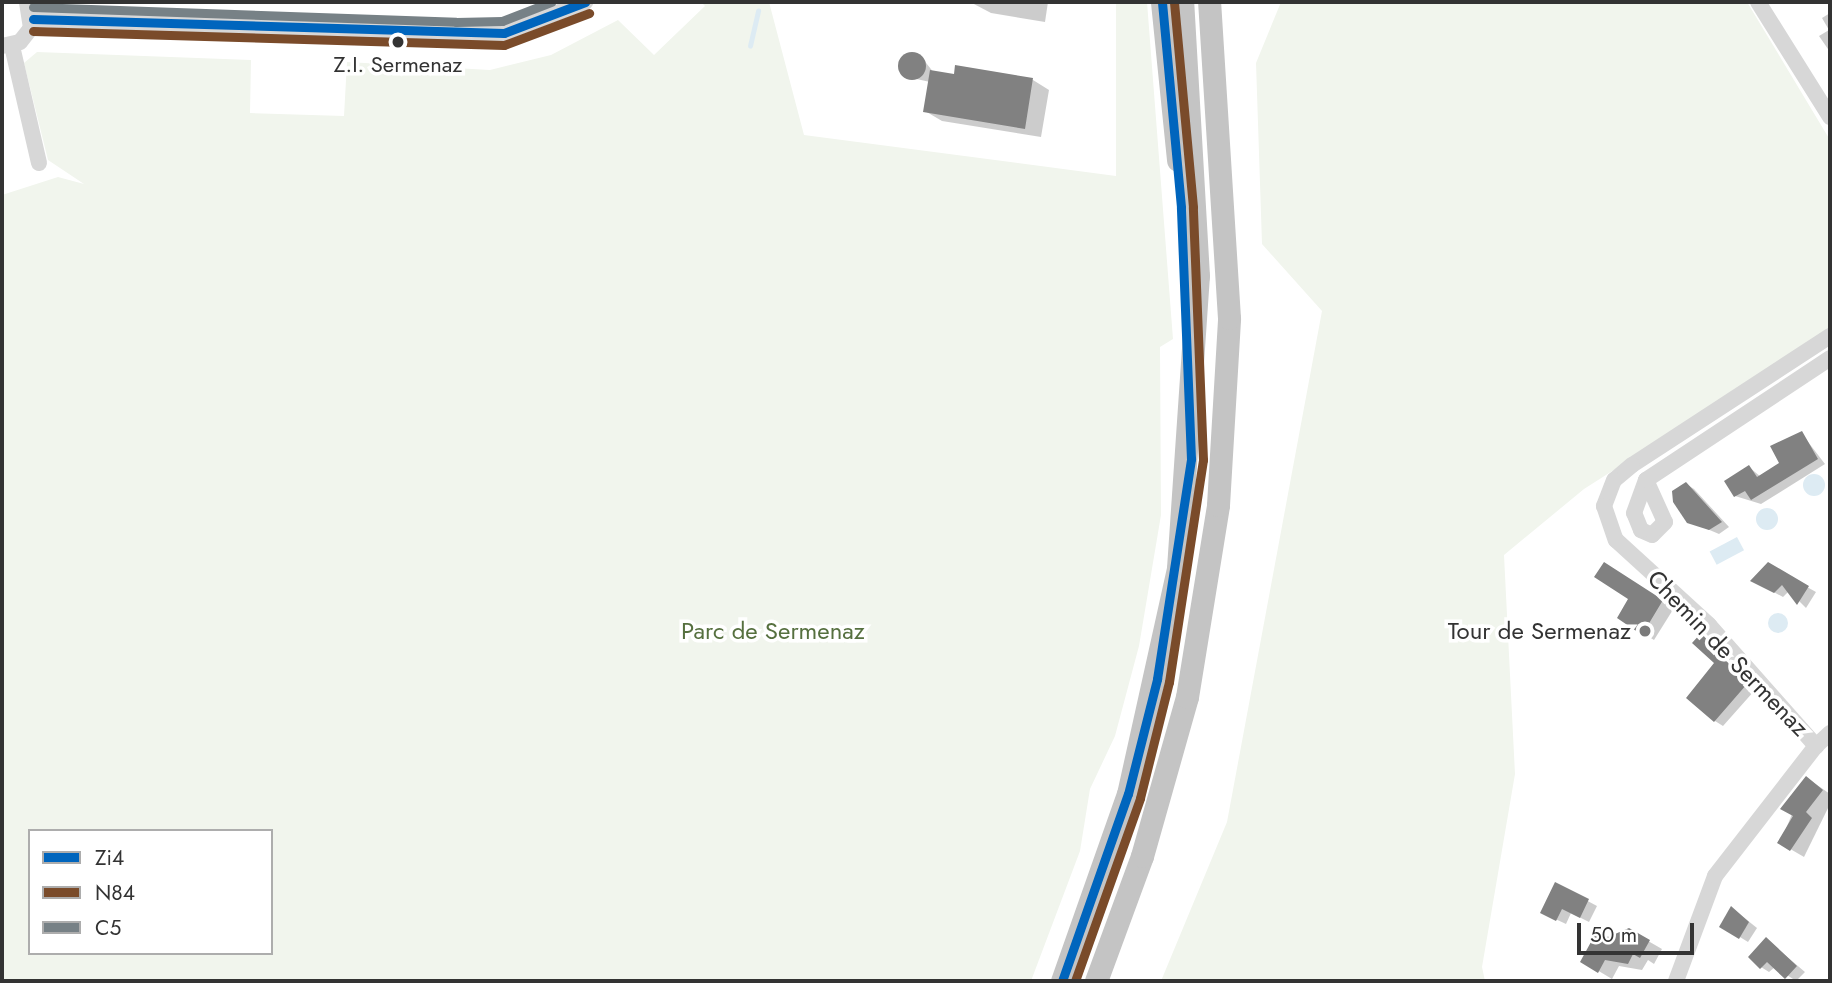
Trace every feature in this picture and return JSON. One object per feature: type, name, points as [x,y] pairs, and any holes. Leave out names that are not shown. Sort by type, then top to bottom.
[{"type":"highway","points":[[1163,2],[1193,407]]},
{"type":"highway","points":[[1062,981],[1128,794],[1157,679],[1178,568],[1193,407],[1197,210],[1182,2]]},
{"type":"highway","points":[[1096,981],[1142,856],[1187,698],[1219,505],[1229,318],[1209,2]]},
{"type":"street","points":[[27,2],[33,19],[27,36],[7,46],[39,163]]},
{"type":"street","points":[[33,19],[468,34],[541,23],[585,2]]},
{"type":"street","points":[[1758,2],[1830,117]]},
{"type":"street","name":"Chemin de Sermenaz","points":[[1830,336],[1632,465],[1614,480],[1604,506],[1616,540],[1709,625],[1816,746],[1830,733]]},
{"type":"street","points":[[1646,480],[1830,358]]},
{"type":"street","points":[[1676,981],[1716,876],[1816,746]]},
{"type":"green space","name":"Parc de Sermenaz","points":[[701,2],[769,2],[804,135],[1116,176],[1116,2],[1147,2],[1173,339],[1160,347],[1161,515],[1139,646],[1115,736],[1090,789],[1080,851],[1031,981],[2,981],[2,195],[58,177],[84,184],[48,160],[24,63],[37,52],[251,60],[250,113],[344,116],[347,62],[490,70],[551,55],[618,20],[654,55],[705,6]]},
{"type":"green space","points":[[1281,2],[1747,2],[1830,140],[1830,332],[1584,489],[1504,555],[1515,774],[1482,967],[1485,981],[1161,981],[1227,822],[1322,311],[1262,244],[1256,63]]},
{"type":"shaded area","points":[[1814,474],[1822,477],[1825,485],[1822,493],[1814,496],[1806,493],[1803,485],[1806,477]]},
{"type":"shaded area","points":[[1763,508],[1771,508],[1778,515],[1778,523],[1771,530],[1763,530],[1756,523],[1756,515]]},
{"type":"shaded area","points":[[1737,537],[1744,550],[1717,565],[1710,552]]},
{"type":"shaded area","points":[[1778,613],[1785,616],[1788,623],[1785,630],[1778,633],[1771,630],[1768,623],[1771,616]]},
{"type":"building","points":[[912,52],[922,56],[926,66],[922,76],[912,80],[902,76],[898,66],[902,56]]},
{"type":"building","points":[[955,65],[1033,78],[1025,129],[923,112],[930,70],[954,74]]},
{"type":"building","points":[[1802,431],[1818,459],[1751,500],[1745,491],[1734,497],[1724,481],[1749,465],[1757,477],[1779,463],[1770,446]]},
{"type":"building","points":[[1686,482],[1722,522],[1709,530],[1687,523],[1673,502],[1672,491]]},
{"type":"building","points":[[1604,562],[1663,600],[1642,635],[1617,618],[1628,599],[1594,577]]},
{"type":"building","points":[[1768,562],[1809,586],[1797,605],[1782,585],[1774,593],[1750,581]]},
{"type":"building","points":[[1701,633],[1747,684],[1714,722],[1686,698],[1714,663],[1692,643]]},
{"type":"building","points":[[1806,776],[1823,790],[1806,812],[1812,818],[1790,851],[1777,843],[1793,816],[1780,809]]},
{"type":"building","points":[[1555,882],[1589,899],[1580,918],[1562,909],[1556,921],[1540,913]]},
{"type":"building","points":[[1731,906],[1749,922],[1739,939],[1719,927]]},
{"type":"building","points":[[1629,928],[1650,940],[1640,958],[1633,954],[1628,964],[1605,960],[1598,973],[1580,962],[1597,931],[1608,937]]},
{"type":"building","points":[[1766,937],[1797,966],[1785,979],[1767,962],[1760,969],[1748,957]]},
{"type":"waterway","points":[[750,46],[758,11]]},
{"type":"transit line","name":"C5","points":[[33,7],[456,22],[502,21],[551,2]]},
{"type":"transit line","name":"Zi4","points":[[33,19],[504,33],[585,2]]},
{"type":"transit line","name":"Zi4","points":[[1062,981],[1128,794],[1157,679],[1191,459],[1181,207],[1162,2]]},
{"type":"transit line","name":"N84","points":[[1075,981],[1140,798],[1169,682],[1203,460],[1193,207],[1174,2]]},
{"type":"transit line","name":"N84","points":[[33,31],[504,45],[589,13]]},
{"type":"place","name":"Z.I. Sermenaz","points":[[398,42]]},
{"type":"place","name":"Tour de Sermenaz","points":[[1645,631]]}]
